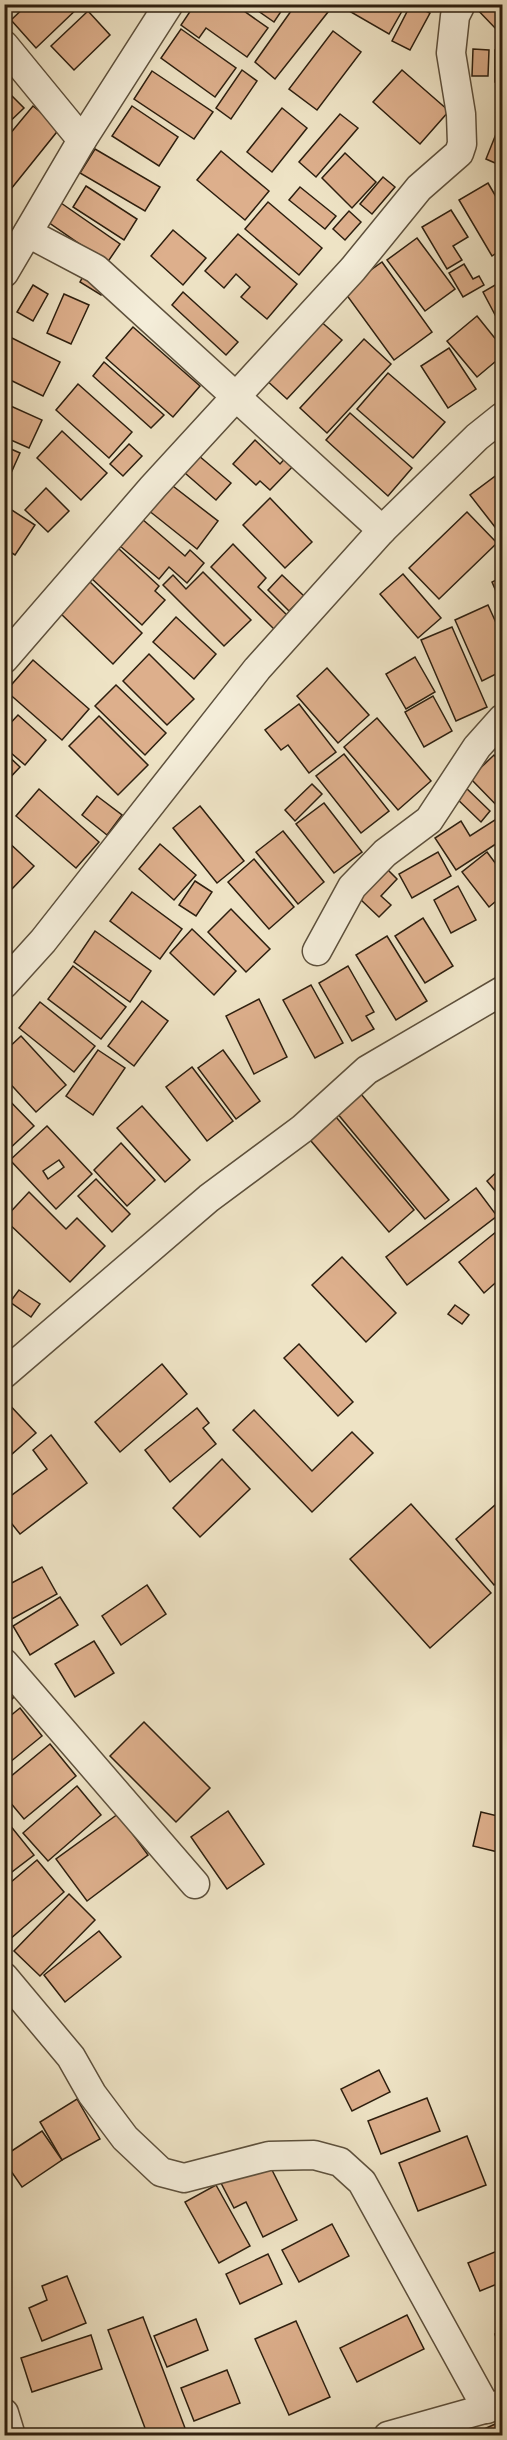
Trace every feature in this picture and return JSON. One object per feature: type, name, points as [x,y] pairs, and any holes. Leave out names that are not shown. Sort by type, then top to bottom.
[{"type":"street","points":[[4,273],[82,140],[169,4]]},
{"type":"street","points":[[4,659],[153,487],[353,269],[419,188],[459,153],[462,144],[461,114],[451,53],[455,16],[461,4]]},
{"type":"street","points":[[4,45],[82,140]]},
{"type":"street","points":[[28,233],[96,269],[382,530]]},
{"type":"street","points":[[4,984],[43,941],[257,669],[382,530],[477,437],[502,417]]},
{"type":"street","points":[[317,951],[352,887],[385,853],[429,820],[470,756],[502,719]]},
{"type":"street","points":[[4,1374],[208,1198],[302,1129],[367,1070],[502,991]]},
{"type":"street","points":[[4,1663],[195,1884]]},
{"type":"street","points":[[4,1977],[71,2057],[92,2094],[125,2138],[161,2172],[183,2178],[269,2156],[314,2155],[340,2162],[362,2182],[495,2407],[388,2436]]},
{"type":"street","points":[[4,2413],[11,2436]]},
{"type":"building","points":[[4,4],[16,4],[4,15]]},
{"type":"building","points":[[28,4],[82,4],[36,48],[11,20]]},
{"type":"building","points":[[195,4],[234,4],[268,28],[247,57],[206,28],[199,38],[181,25]]},
{"type":"building","points":[[248,4],[286,4],[274,22]]},
{"type":"building","points":[[296,4],[318,4],[328,12],[275,79],[255,62]]},
{"type":"building","points":[[337,4],[406,4],[389,34]]},
{"type":"building","points":[[411,4],[430,13],[410,50],[392,41]]},
{"type":"building","points":[[472,4],[502,4],[502,22],[496,29]]},
{"type":"building","points":[[88,11],[110,35],[74,70],[51,46]]},
{"type":"building","points":[[181,29],[236,68],[215,97],[161,58]]},
{"type":"building","points":[[333,31],[361,52],[317,110],[289,89]]},
{"type":"building","points":[[473,49],[489,50],[488,76],[472,76]]},
{"type":"building","points":[[495,50],[502,50],[502,82],[495,82]]},
{"type":"building","points":[[242,70],[257,81],[231,119],[216,108]]},
{"type":"building","points":[[402,70],[449,111],[420,144],[373,102]]},
{"type":"building","points":[[152,71],[213,112],[194,139],[134,99]]},
{"type":"building","points":[[4,88],[24,108],[4,127]]},
{"type":"building","points":[[33,106],[60,128],[7,194],[4,192],[4,141]]},
{"type":"building","points":[[132,106],[178,137],[159,166],[112,136]]},
{"type":"building","points":[[282,108],[307,128],[272,172],[247,152]]},
{"type":"building","points":[[340,114],[358,128],[316,177],[299,162]]},
{"type":"building","points":[[502,119],[502,166],[486,159]]},
{"type":"building","points":[[95,149],[160,187],[145,211],[80,173]]},
{"type":"building","points":[[221,151],[269,191],[245,220],[197,180]]},
{"type":"building","points":[[345,153],[376,182],[352,208],[322,178]]},
{"type":"building","points":[[383,177],[395,187],[372,214],[360,204]]},
{"type":"building","points":[[488,183],[502,207],[502,249],[492,256],[459,200]]},
{"type":"building","points":[[86,186],[137,219],[124,240],[73,207]]},
{"type":"building","points":[[300,187],[336,216],[325,229],[289,200]]},
{"type":"building","points":[[268,202],[322,248],[299,275],[245,229]]},
{"type":"building","points":[[61,203],[120,244],[107,263],[48,222]]},
{"type":"building","points":[[451,210],[468,237],[453,246],[462,260],[447,269],[422,227]]},
{"type":"building","points":[[349,211],[361,222],[345,240],[333,229]]},
{"type":"building","points":[[173,230],[206,258],[183,285],[151,256]]},
{"type":"building","points":[[238,234],[297,284],[267,319],[241,297],[250,287],[236,274],[224,288],[205,271]]},
{"type":"building","points":[[417,238],[455,289],[425,311],[387,260]]},
{"type":"building","points":[[382,262],[432,332],[394,360],[343,290]]},
{"type":"building","points":[[464,264],[473,279],[479,276],[484,285],[463,297],[449,273]]},
{"type":"building","points":[[86,271],[107,284],[101,295],[80,282]]},
{"type":"building","points":[[502,281],[502,328],[483,292]]},
{"type":"building","points":[[33,285],[48,294],[33,321],[17,312]]},
{"type":"building","points":[[183,292],[238,342],[226,355],[172,305]]},
{"type":"building","points":[[64,294],[89,305],[71,344],[47,333]]},
{"type":"building","points":[[477,316],[502,347],[502,356],[477,377],[447,341]]},
{"type":"building","points":[[318,319],[342,340],[287,399],[264,378]]},
{"type":"building","points":[[133,327],[200,386],[173,417],[106,358]]},
{"type":"building","points":[[4,334],[60,362],[43,396],[4,377]]},
{"type":"building","points":[[364,339],[391,364],[327,433],[300,408]]},
{"type":"building","points":[[449,348],[476,389],[448,408],[421,366]]},
{"type":"building","points":[[104,362],[164,415],[151,428],[93,376]]},
{"type":"building","points":[[388,373],[445,422],[413,458],[357,409]]},
{"type":"building","points":[[78,384],[132,432],[109,458],[56,410]]},
{"type":"building","points":[[4,403],[42,420],[29,448],[4,437]]},
{"type":"building","points":[[350,413],[412,468],[388,496],[326,440]]},
{"type":"building","points":[[62,431],[107,473],[81,500],[37,458]]},
{"type":"building","points":[[255,440],[280,464],[291,452],[299,460],[270,490],[260,481],[256,485],[233,464]]},
{"type":"building","points":[[129,444],[142,456],[123,476],[110,464]]},
{"type":"building","points":[[4,446],[20,453],[7,482],[4,481]]},
{"type":"building","points":[[192,450],[231,483],[216,500],[178,467]]},
{"type":"building","points":[[502,471],[502,536],[470,495]]},
{"type":"building","points":[[169,483],[218,521],[197,549],[148,510]]},
{"type":"building","points":[[46,488],[69,511],[48,532],[25,510]]},
{"type":"building","points":[[270,498],[312,542],[285,568],[243,525]]},
{"type":"building","points":[[4,505],[35,525],[15,555],[4,548]]},
{"type":"building","points":[[467,512],[497,543],[439,599],[409,568]]},
{"type":"building","points":[[142,519],[185,556],[190,550],[204,563],[187,583],[169,567],[159,579],[120,546]]},
{"type":"building","points":[[233,544],[266,578],[258,587],[288,616],[275,630],[211,567]]},
{"type":"building","points":[[118,548],[159,586],[155,591],[165,600],[142,625],[91,578]]},
{"type":"building","points":[[203,572],[251,620],[224,646],[163,585],[173,575],[186,589]]},
{"type":"building","points":[[403,574],[441,618],[418,638],[380,594]]},
{"type":"building","points":[[282,575],[304,596],[289,611],[268,590]]},
{"type":"building","points":[[502,577],[502,605],[492,582]]},
{"type":"building","points":[[89,581],[142,633],[113,664],[59,612]]},
{"type":"building","points":[[488,605],[502,636],[502,671],[482,681],[455,620]]},
{"type":"building","points":[[176,617],[216,654],[194,679],[153,642]]},
{"type":"building","points":[[452,627],[487,707],[456,721],[421,640]]},
{"type":"building","points":[[149,654],[194,699],[167,725],[123,681]]},
{"type":"building","points":[[415,657],[435,692],[406,709],[386,674]]},
{"type":"building","points":[[33,660],[89,709],[62,740],[6,691]]},
{"type":"building","points":[[327,668],[369,715],[338,743],[297,696]]},
{"type":"building","points":[[116,685],[166,733],[145,755],[95,706]]},
{"type":"building","points":[[433,696],[452,731],[424,747],[405,712]]},
{"type":"building","points":[[299,704],[336,752],[309,773],[288,745],[281,750],[265,730]]},
{"type":"building","points":[[18,715],[46,740],[25,765],[4,747],[4,730]]},
{"type":"building","points":[[99,716],[148,765],[118,795],[69,746]]},
{"type":"building","points":[[377,718],[431,781],[398,810],[344,747]]},
{"type":"building","points":[[4,752],[20,767],[4,784]]},
{"type":"building","points":[[344,754],[389,811],[361,833],[316,776]]},
{"type":"building","points":[[494,755],[502,764],[502,811],[470,778]]},
{"type":"building","points":[[312,784],[322,794],[295,821],[285,810]]},
{"type":"building","points":[[463,785],[490,811],[481,822],[453,795]]},
{"type":"building","points":[[39,789],[99,842],[76,868],[16,816]]},
{"type":"building","points":[[97,796],[122,815],[107,835],[82,815]]},
{"type":"building","points":[[324,803],[362,852],[334,873],[296,824]]},
{"type":"building","points":[[200,806],[244,861],[217,883],[173,828]]},
{"type":"building","points":[[501,816],[502,840],[456,870],[435,838],[461,821],[470,836]]},
{"type":"building","points":[[283,831],[324,882],[298,904],[256,852]]},
{"type":"building","points":[[5,839],[34,866],[11,890],[4,884]]},
{"type":"building","points":[[160,844],[196,875],[174,900],[139,869]]},
{"type":"building","points":[[438,852],[451,876],[412,898],[399,874]]},
{"type":"building","points":[[487,852],[502,872],[502,896],[489,907],[462,872]]},
{"type":"building","points":[[254,859],[294,907],[269,929],[228,882]]},
{"type":"building","points":[[388,870],[397,879],[381,896],[391,905],[379,917],[360,899]]},
{"type":"building","points":[[195,881],[212,892],[196,916],[179,905]]},
{"type":"building","points":[[458,886],[476,920],[451,933],[434,900]]},
{"type":"building","points":[[132,892],[182,929],[160,959],[110,921]]},
{"type":"building","points":[[231,909],[270,949],[246,972],[208,932]]},
{"type":"building","points":[[423,918],[453,966],[425,983],[395,936]]},
{"type":"building","points":[[192,929],[236,971],[214,995],[170,953]]},
{"type":"building","points":[[95,931],[151,971],[130,1002],[74,962]]},
{"type":"building","points":[[387,936],[427,1001],[396,1020],[356,955]]},
{"type":"building","points":[[73,966],[126,1007],[101,1039],[48,999]]},
{"type":"building","points":[[348,966],[374,1012],[366,1016],[374,1029],[352,1041],[319,983]]},
{"type":"building","points":[[311,985],[343,1043],[315,1058],[283,1000]]},
{"type":"building","points":[[259,999],[287,1057],[254,1074],[226,1016]]},
{"type":"building","points":[[142,1001],[168,1021],[134,1066],[108,1046]]},
{"type":"building","points":[[40,1002],[95,1046],[74,1072],[19,1028]]},
{"type":"building","points":[[21,1036],[66,1085],[36,1112],[4,1077],[4,1052]]},
{"type":"building","points":[[98,1050],[125,1068],[93,1115],[66,1096]]},
{"type":"building","points":[[223,1050],[260,1101],[236,1119],[198,1068]]},
{"type":"building","points":[[192,1067],[233,1121],[207,1141],[166,1087]]},
{"type":"building","points":[[356,1088],[449,1200],[425,1219],[332,1107]]},
{"type":"building","points":[[4,1095],[34,1126],[8,1150],[4,1147]]},
{"type":"building","points":[[142,1106],[190,1160],[165,1182],[117,1128]]},
{"type":"building","points":[[331,1111],[414,1210],[389,1232],[305,1134]]},
{"type":"building","points":[[47,1126],[92,1174],[56,1209],[10,1160]],"holes":[[[59,1160],[64,1167],[48,1179],[43,1171]]]},
{"type":"building","points":[[121,1143],[155,1180],[127,1206],[94,1170]]},
{"type":"building","points":[[502,1167],[502,1199],[487,1181]]},
{"type":"building","points":[[96,1179],[130,1214],[112,1232],[78,1196]]},
{"type":"building","points":[[476,1188],[497,1216],[407,1285],[386,1257]]},
{"type":"building","points":[[29,1192],[66,1229],[77,1218],[105,1246],[70,1282],[4,1219]]},
{"type":"building","points":[[502,1227],[502,1277],[484,1293],[459,1262]]},
{"type":"building","points":[[342,1257],[396,1313],[366,1342],[312,1285]]},
{"type":"building","points":[[19,1290],[40,1304],[31,1317],[10,1302]]},
{"type":"building","points":[[455,1305],[469,1315],[462,1324],[448,1314]]},
{"type":"building","points":[[299,1344],[353,1402],[338,1416],[284,1358]]},
{"type":"building","points":[[162,1364],[187,1394],[120,1452],[95,1422]]},
{"type":"building","points":[[4,1399],[36,1433],[4,1461]]},
{"type":"building","points":[[197,1408],[209,1423],[203,1428],[216,1444],[170,1482],[145,1450]]},
{"type":"building","points":[[254,1410],[312,1471],[352,1432],[373,1453],[312,1512],[233,1430]]},
{"type":"building","points":[[51,1435],[87,1483],[20,1534],[4,1514],[4,1501],[47,1469],[33,1450]]},
{"type":"building","points":[[222,1459],[250,1489],[200,1537],[173,1508]]},
{"type":"building","points":[[502,1499],[502,1579],[494,1585],[456,1539]]},
{"type":"building","points":[[411,1504],[491,1593],[430,1648],[350,1559]]},
{"type":"building","points":[[42,1567],[57,1594],[10,1620],[4,1611],[4,1587]]},
{"type":"building","points":[[147,1585],[166,1614],[121,1645],[102,1616]]},
{"type":"building","points":[[60,1597],[78,1625],[30,1655],[13,1626]]},
{"type":"building","points":[[94,1641],[114,1673],[75,1697],[55,1664]]},
{"type":"building","points":[[4,1681],[17,1694],[4,1707]]},
{"type":"building","points":[[20,1708],[42,1736],[4,1767],[4,1721]]},
{"type":"building","points":[[144,1722],[210,1788],[176,1822],[110,1756]]},
{"type":"building","points":[[50,1744],[76,1776],[24,1819],[4,1795],[4,1782]]},
{"type":"building","points":[[77,1786],[101,1815],[48,1861],[23,1833]]},
{"type":"building","points":[[228,1811],[264,1864],[227,1889],[191,1837]]},
{"type":"building","points":[[481,1812],[502,1817],[502,1853],[473,1846]]},
{"type":"building","points":[[118,1814],[148,1855],[87,1901],[56,1859]]},
{"type":"building","points":[[4,1820],[34,1855],[4,1878]]},
{"type":"building","points":[[37,1860],[64,1892],[9,1940],[4,1935],[4,1888]]},
{"type":"building","points":[[69,1894],[95,1920],[40,1976],[14,1951]]},
{"type":"building","points":[[500,1905],[502,1905],[502,1938],[501,1938]]},
{"type":"building","points":[[99,1931],[121,1957],[65,2002],[44,1975]]},
{"type":"building","points":[[379,2070],[390,2092],[352,2111],[341,2089]]},
{"type":"building","points":[[427,2098],[440,2131],[381,2154],[368,2121]]},
{"type":"building","points":[[77,2099],[100,2139],[62,2160],[40,2122]]},
{"type":"building","points":[[42,2131],[62,2160],[22,2187],[4,2161],[4,2156]]},
{"type":"building","points":[[467,2136],[486,2185],[418,2211],[399,2163]]},
{"type":"building","points":[[267,2160],[297,2220],[263,2237],[246,2202],[234,2208],[221,2183]]},
{"type":"building","points":[[216,2185],[250,2246],[219,2263],[185,2202]]},
{"type":"building","points":[[332,2224],[349,2256],[299,2282],[282,2250]]},
{"type":"building","points":[[502,2249],[502,2282],[480,2291],[468,2263]]},
{"type":"building","points":[[268,2254],[282,2284],[240,2304],[226,2274]]},
{"type":"building","points":[[67,2276],[86,2323],[42,2341],[29,2308],[47,2300],[42,2286]]},
{"type":"building","points":[[407,2315],[424,2349],[357,2382],[340,2348]]},
{"type":"building","points":[[143,2317],[188,2436],[148,2436],[108,2330]]},
{"type":"building","points":[[196,2319],[208,2350],[167,2367],[154,2336]]},
{"type":"building","points":[[296,2321],[330,2397],[289,2415],[255,2339]]},
{"type":"building","points":[[502,2332],[502,2360],[495,2334]]},
{"type":"building","points":[[91,2335],[102,2369],[32,2392],[21,2358]]},
{"type":"building","points":[[227,2370],[240,2403],[194,2421],[181,2388]]},
{"type":"building","points":[[502,2421],[502,2436],[484,2436],[482,2430]]}]
